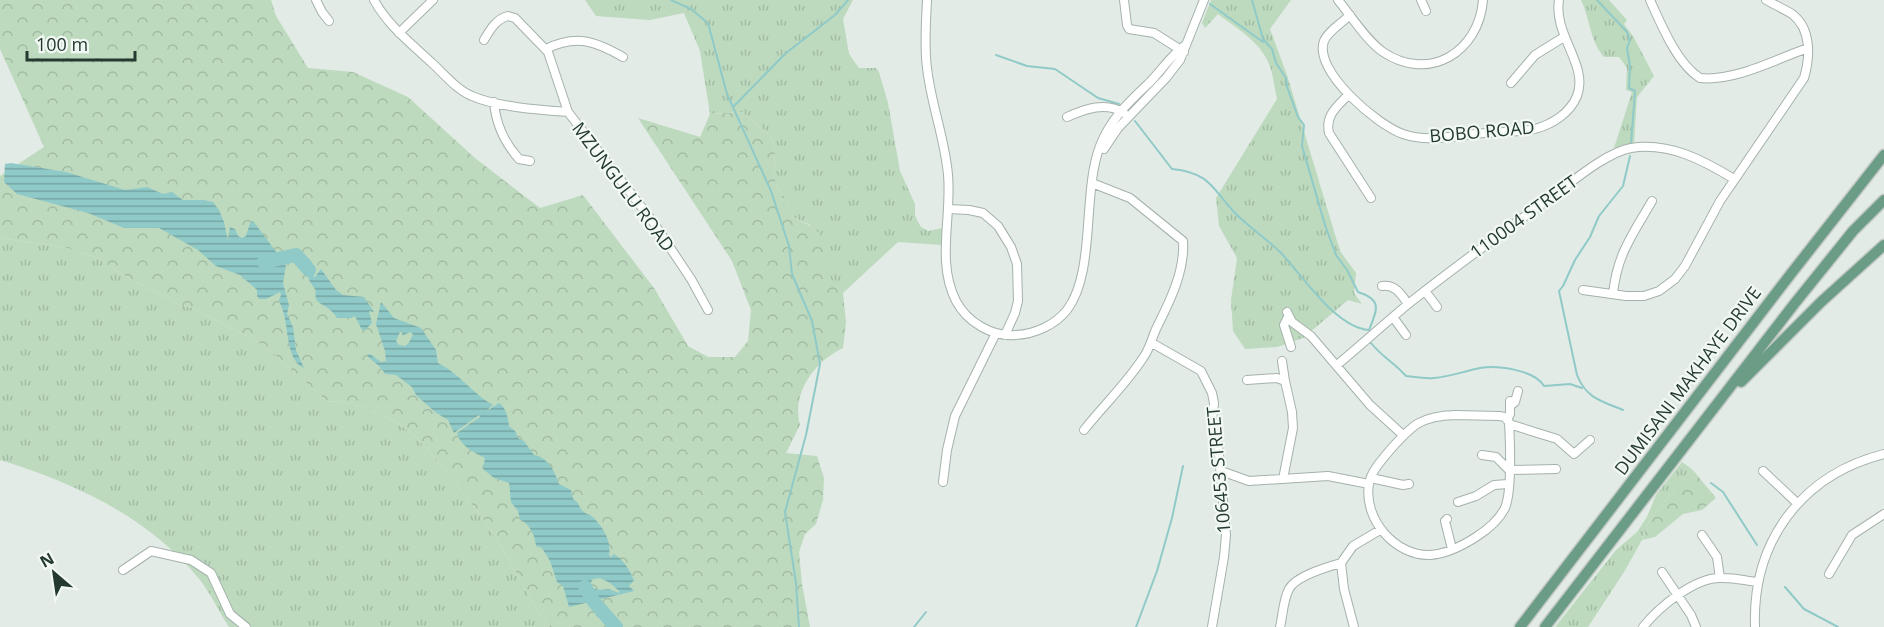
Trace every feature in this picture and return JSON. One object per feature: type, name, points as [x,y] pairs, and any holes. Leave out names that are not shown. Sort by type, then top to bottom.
[{"type":"main road","name":"DUMISANI MAKHAYE DRIVE","points":[[1520,627],[1884,155]]},
{"type":"main road","name":"DUMISANI MAKHAYE DRIVE","points":[[1545,627],[1829,261],[1853,231],[1884,200]]},
{"type":"main road","points":[[1706,418],[1780,342],[1884,245]]},
{"type":"street","points":[[316,0],[329,21]]},
{"type":"street","name":"MZUNGULU ROAD","points":[[374,0],[399,33],[465,92],[494,102],[568,112],[653,222],[691,279],[708,310]]},
{"type":"street","points":[[399,33],[433,0]]},
{"type":"street","points":[[927,0],[927,67],[949,185],[946,258],[951,290],[965,315],[976,324],[1001,334],[1027,333],[1049,325],[1060,318],[1073,301],[1083,265],[1095,163],[1106,133],[1124,113],[1166,78],[1196,23],[1204,0]]},
{"type":"street","points":[[1124,0],[1129,29],[1154,33],[1183,49]]},
{"type":"street","points":[[1338,0],[1381,51],[1406,62],[1429,64],[1439,62],[1467,44],[1476,31],[1482,14],[1483,0]]},
{"type":"street","points":[[1421,0],[1426,11]]},
{"type":"street","name":"BOBO ROAD","points":[[1350,15],[1329,33],[1323,48],[1326,58],[1348,95],[1383,125],[1404,135],[1431,138],[1535,129],[1569,110],[1580,86],[1557,12],[1559,0]]},
{"type":"street","points":[[1650,0],[1685,65],[1700,78],[1720,78],[1808,48]]},
{"type":"street","points":[[1583,290],[1644,296],[1659,291],[1671,283],[1680,273],[1704,227],[1734,179],[1804,78],[1809,61],[1804,31],[1792,14],[1766,0]]},
{"type":"street","points":[[484,40],[496,23],[508,16],[515,18],[546,49],[568,112]]},
{"type":"street","points":[[1511,83],[1535,55],[1564,38]]},
{"type":"street","points":[[546,49],[565,41],[584,41],[607,48],[624,57]]},
{"type":"street","points":[[1348,95],[1329,115],[1327,125],[1329,133],[1371,198]]},
{"type":"street","points":[[494,102],[499,131],[504,140],[519,159],[530,161]]},
{"type":"street","points":[[1067,117],[1096,108],[1112,107],[1124,113]]},
{"type":"street","name":"110004 STREET","points":[[1337,365],[1425,291],[1567,186],[1606,159],[1624,150],[1634,147],[1680,151],[1704,160],[1734,179]]},
{"type":"street","points":[[1083,430],[1130,375],[1152,343],[1179,274],[1183,252],[1182,241],[1130,198],[1092,183]]},
{"type":"street","points":[[1613,294],[1615,273],[1621,255],[1652,201]]},
{"type":"street","points":[[943,482],[948,441],[955,416],[1015,313],[1018,301],[1017,264],[1011,247],[998,226],[983,213],[948,209]]},
{"type":"street","points":[[1382,286],[1394,287],[1408,304]]},
{"type":"street","points":[[1425,291],[1437,307]]},
{"type":"street","points":[[1291,347],[1284,330],[1287,315],[1311,336],[1370,405],[1403,435]]},
{"type":"street","points":[[1393,317],[1406,335]]},
{"type":"street","name":"106453 STREET","points":[[1152,343],[1196,367],[1205,377],[1214,403],[1212,421],[1218,444],[1226,535],[1212,627]]},
{"type":"street","points":[[1282,361],[1293,428],[1283,479]]},
{"type":"street","points":[[1247,380],[1277,378],[1285,381]]},
{"type":"street","points":[[1518,391],[1515,402],[1510,403],[1508,422],[1508,484],[1504,509],[1497,519],[1481,534],[1436,555],[1415,553],[1403,548],[1380,530],[1371,510],[1370,481],[1379,463],[1403,435],[1422,421],[1437,416],[1505,417],[1508,422],[1557,439],[1574,454],[1590,440]]},
{"type":"street","points":[[1755,627],[1754,611],[1763,562],[1787,516],[1809,492],[1839,471],[1868,458],[1884,454]]},
{"type":"street","points":[[1482,455],[1496,457],[1509,470],[1556,469]]},
{"type":"street","points":[[1221,471],[1248,481],[1263,482],[1328,476],[1409,484]]},
{"type":"street","points":[[1763,471],[1797,503]]},
{"type":"street","points":[[1458,502],[1476,496],[1494,485],[1508,484]]},
{"type":"street","points":[[1829,574],[1852,535],[1884,514]]},
{"type":"street","points":[[1447,519],[1445,521],[1452,549]]},
{"type":"street","points":[[1281,627],[1287,592],[1292,584],[1312,573],[1341,563],[1353,546],[1380,530]]},
{"type":"street","points":[[1702,535],[1717,557],[1720,578]]},
{"type":"street","points":[[123,570],[151,551],[191,560],[211,573],[230,614],[246,627]]},
{"type":"street","points":[[1341,563],[1344,589],[1354,627]]},
{"type":"street","points":[[1662,572],[1691,615],[1696,627]]},
{"type":"street","points":[[1643,627],[1654,612],[1702,582],[1720,578],[1758,582]]},
{"type":"green space","points":[[0,0],[271,0],[276,16],[308,68],[353,72],[408,97],[475,158],[540,208],[583,195],[654,288],[688,346],[708,357],[735,357],[748,341],[751,310],[732,261],[638,118],[700,137],[710,114],[742,112],[770,135],[775,147],[774,174],[777,188],[788,201],[790,215],[811,226],[821,236],[825,244],[828,271],[835,285],[843,293],[846,322],[843,348],[823,361],[802,390],[798,413],[800,425],[786,453],[817,456],[824,478],[823,500],[816,524],[805,534],[799,552],[810,627],[550,627],[536,609],[507,556],[482,517],[436,459],[413,434],[398,423],[371,410],[342,402],[327,401],[265,346],[134,281],[95,257],[68,248],[0,238],[0,176],[44,147],[0,49]]},
{"type":"green space","points":[[585,0],[853,0],[843,19],[849,54],[859,68],[876,68],[879,72],[888,103],[900,171],[915,204],[915,215],[921,227],[928,231],[943,228],[941,245],[898,242],[843,293],[833,285],[828,275],[824,243],[810,225],[789,215],[788,201],[777,188],[774,174],[775,147],[770,135],[742,112],[710,114],[700,51],[684,13],[650,20],[596,16]]},
{"type":"green space","points":[[1211,0],[1291,0],[1270,29],[1287,75],[1340,251],[1356,273],[1354,293],[1362,304],[1348,300],[1303,338],[1277,347],[1245,349],[1233,331],[1231,300],[1237,258],[1219,226],[1216,198],[1277,99],[1274,83],[1270,67],[1262,51],[1245,34],[1218,14],[1205,28],[1202,23]]},
{"type":"green space","points":[[1581,0],[1609,0],[1627,20],[1624,24],[1654,76],[1637,97],[1634,144],[1614,148],[1632,92],[1626,90],[1627,68],[1619,57],[1604,57],[1599,51]]},
{"type":"green space","points":[[0,238],[68,248],[95,257],[134,281],[265,346],[327,401],[342,402],[371,410],[398,423],[413,434],[436,459],[482,517],[507,556],[536,609],[550,627],[229,627],[200,580],[158,538],[134,520],[83,491],[0,460]]},
{"type":"green space","points":[[1682,462],[1692,469],[1650,519],[1642,540],[1624,572],[1588,627],[1555,627],[1616,550],[1637,532],[1647,517],[1656,495]]},
{"type":"green space","points":[[1692,469],[1716,498],[1702,510],[1683,514],[1655,537],[1642,540],[1650,519]]},
{"type":"water","points":[[5,164],[66,172],[125,190],[147,187],[163,194],[172,192],[183,200],[213,202],[224,222],[228,241],[230,227],[235,229],[238,236],[242,238],[246,236],[250,223],[253,221],[286,265],[283,283],[289,305],[287,314],[293,327],[296,350],[304,368],[299,365],[292,354],[285,317],[279,300],[280,292],[266,299],[259,299],[257,290],[240,275],[216,266],[198,250],[159,228],[124,228],[88,213],[17,194],[4,182]]},
{"type":"water","points":[[303,253],[312,262],[314,278],[321,269],[336,290],[343,295],[364,297],[374,312],[369,311],[372,323],[365,330],[362,330],[355,316],[337,318],[317,301],[316,291],[309,280],[306,266],[298,257]]},
{"type":"water","points":[[381,302],[394,318],[421,328],[436,350],[438,363],[453,372],[493,405],[487,411],[499,403],[503,407],[509,426],[519,439],[524,441],[534,455],[547,462],[559,484],[571,490],[573,499],[582,510],[600,525],[608,540],[609,555],[611,557],[614,554],[626,565],[634,580],[629,586],[634,591],[569,607],[563,586],[557,582],[550,561],[542,548],[536,546],[531,531],[520,519],[518,511],[511,502],[509,483],[494,478],[483,469],[485,458],[468,448],[459,438],[457,433],[480,417],[479,415],[454,433],[448,420],[416,395],[412,387],[396,375],[385,374],[367,355],[370,354],[381,362],[386,361],[376,324]],"holes":[[[400,332],[403,332],[402,336],[410,332],[413,334],[405,346],[399,345],[396,341]],[[600,578],[610,583],[619,593],[609,589],[591,588],[590,584],[593,579]]]},
{"type":"waterway","points":[[671,0],[691,9],[708,23],[727,94],[771,191],[789,246],[792,274],[812,321],[820,364],[806,435],[785,512],[796,583],[799,627]]},
{"type":"waterway","points":[[733,107],[786,53],[835,15],[848,0]]},
{"type":"waterway","points":[[1135,121],[1172,169],[1203,178],[1236,214],[1281,253],[1332,311],[1357,327],[1369,330],[1376,311],[1375,302],[1358,292],[1336,255],[1302,146],[1304,125],[1298,117],[1286,78],[1276,63],[1272,49],[1263,39],[1252,0]]},
{"type":"waterway","points":[[1597,0],[1627,32],[1630,40],[1627,48],[1630,66],[1629,88],[1635,91],[1631,144]]},
{"type":"waterway","points":[[1210,4],[1263,42]]},
{"type":"waterway","points":[[996,55],[1027,66],[1055,69],[1098,98],[1119,104]]},
{"type":"waterway","points":[[1623,410],[1595,398],[1581,383],[1577,375],[1559,291],[1590,237],[1599,216],[1623,186],[1630,156]]},
{"type":"waterway","points":[[264,262],[296,255],[309,270]]},
{"type":"waterway","points":[[1371,343],[1406,376],[1434,378],[1480,368],[1496,367],[1524,372],[1533,376],[1544,386],[1570,384],[1582,388]]},
{"type":"waterway","points":[[1136,627],[1157,571],[1172,518],[1183,466]]},
{"type":"waterway","points":[[1711,483],[1723,492],[1757,545]]},
{"type":"waterway","points":[[585,587],[594,602],[616,627]]},
{"type":"waterway","points":[[1785,587],[1804,609],[1838,627]]},
{"type":"waterway","points":[[914,627],[926,612]]}]
